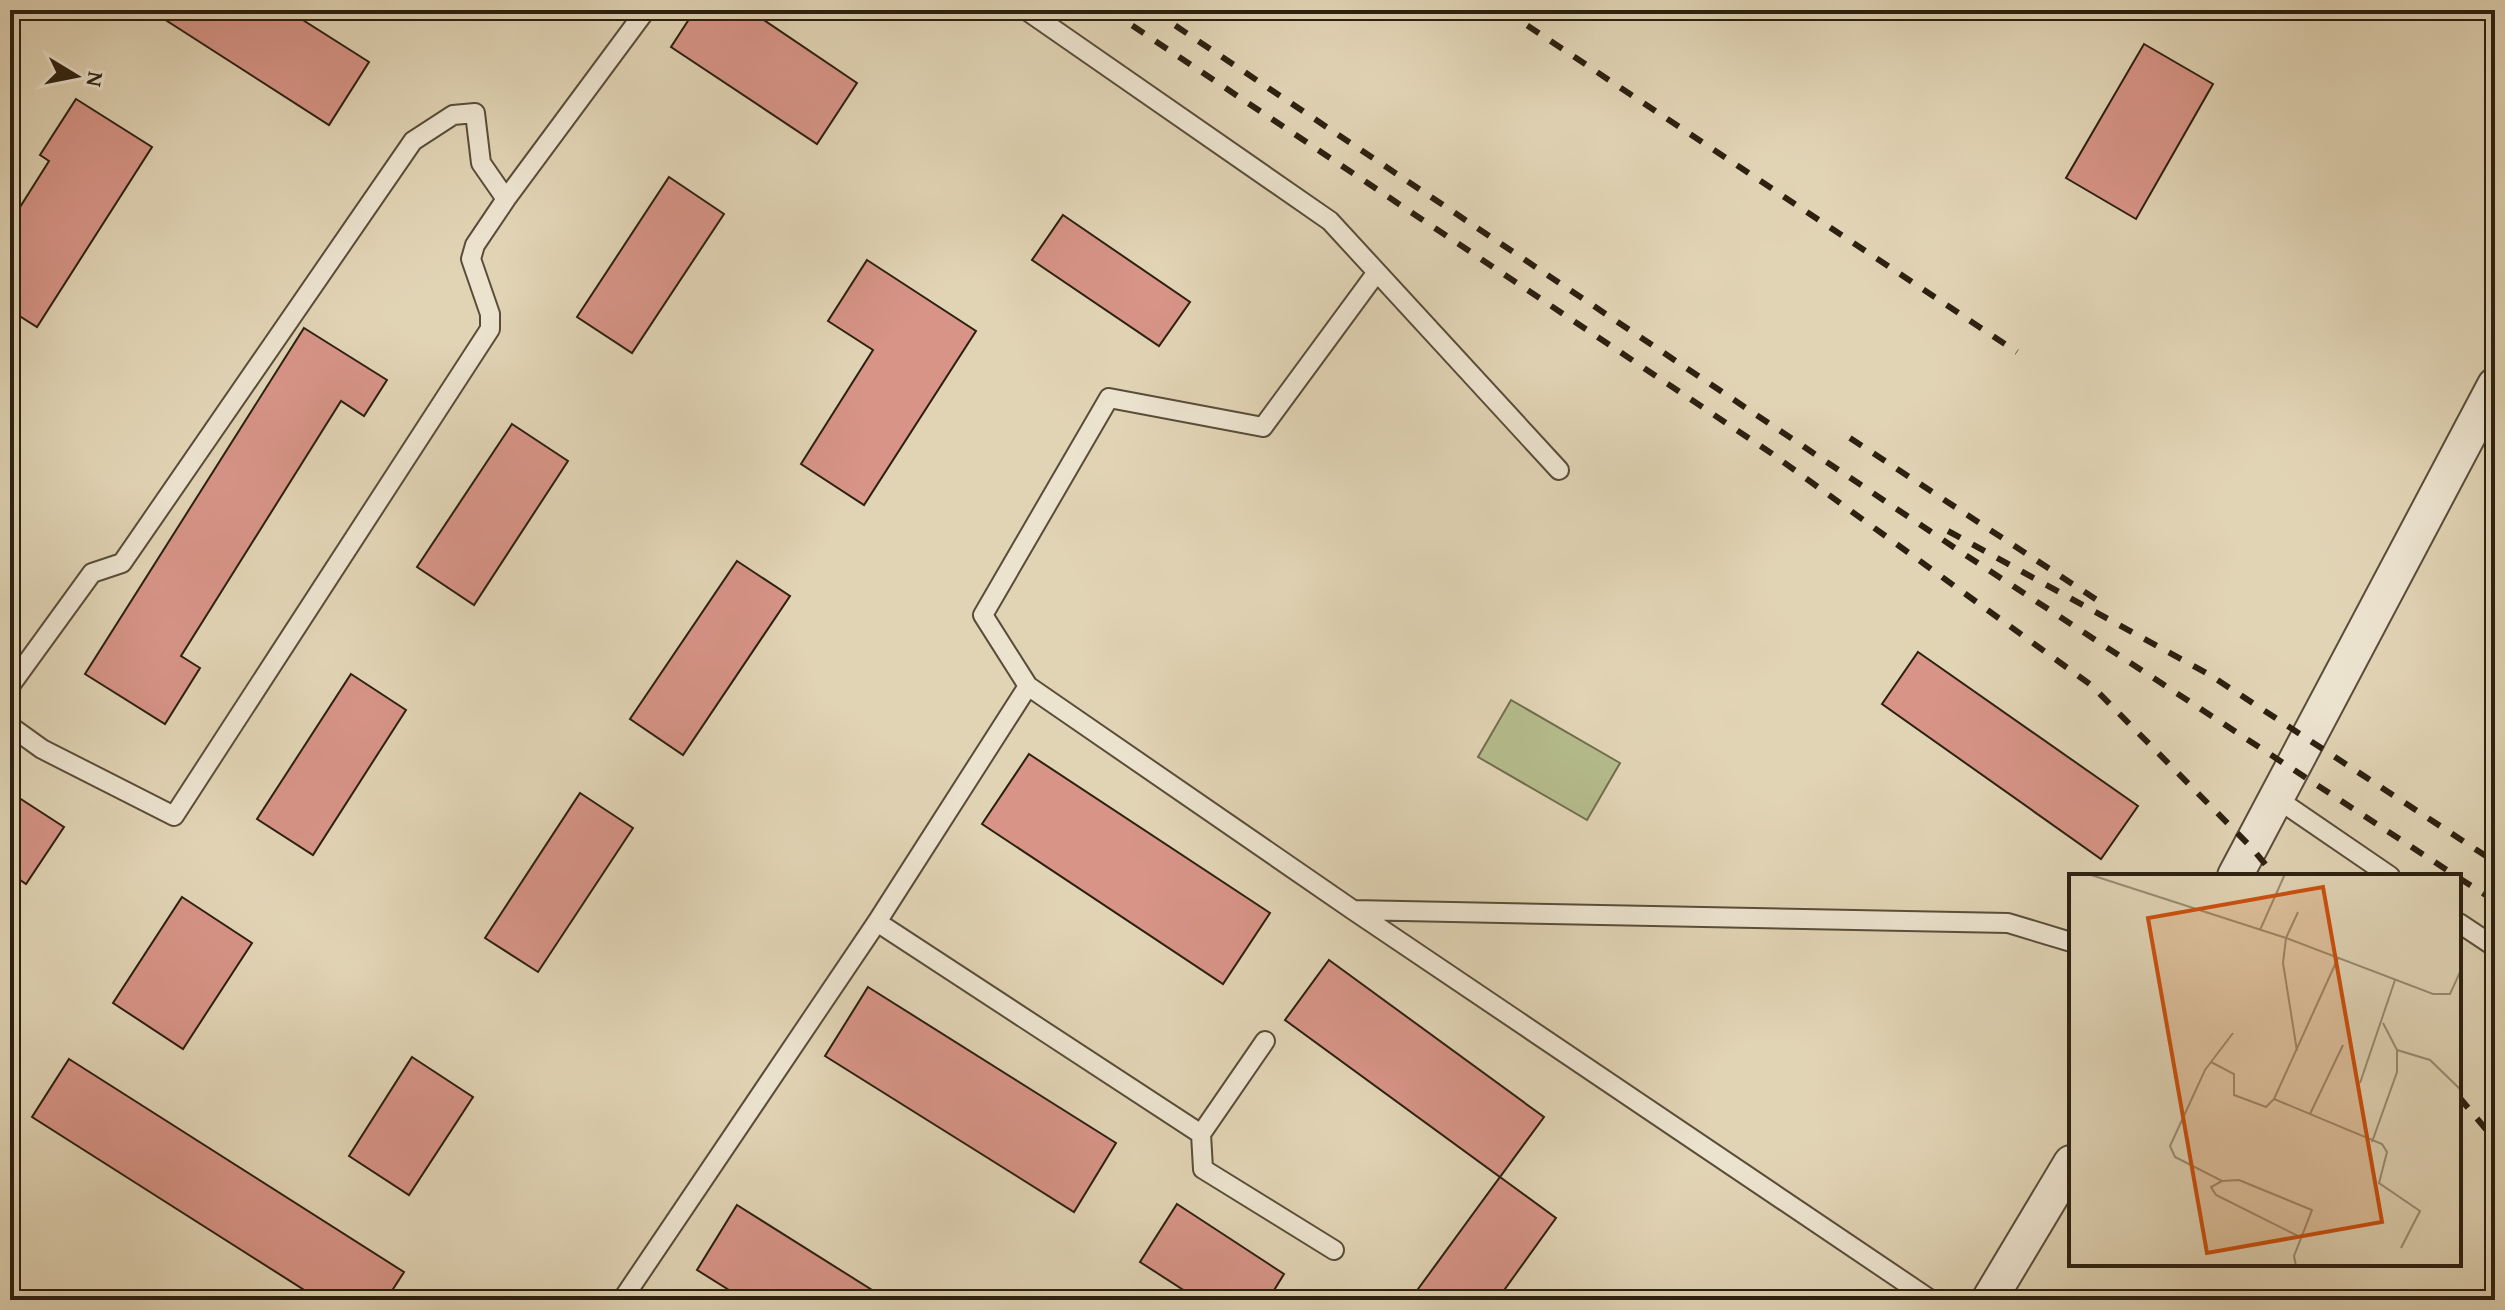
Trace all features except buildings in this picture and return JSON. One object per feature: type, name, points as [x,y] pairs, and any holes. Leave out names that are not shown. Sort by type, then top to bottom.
[{"type":"street","points":[[2236,874],[2495,385]]},
{"type":"street","points":[[1989,1300],[2069,1166]]},
{"type":"lane","points":[[10,726],[42,749],[174,816],[490,329],[490,314],[471,259],[475,245],[646,10]]},
{"type":"lane","points":[[1026,10],[1330,221],[1559,470]]},
{"type":"lane","points":[[10,686],[92,573],[122,563],[413,141],[453,115],[475,113],[481,163],[506,199]]},
{"type":"lane","points":[[1377,272],[1263,427],[1109,398],[983,615],[1028,686],[1353,910],[1931,1300]]},
{"type":"lane","points":[[622,1300],[877,922],[1028,686]]},
{"type":"lane","points":[[2276,798],[2387,874]]},
{"type":"lane","points":[[1353,910],[2008,923],[2069,941]]},
{"type":"lane","points":[[877,922],[1201,1134]]},
{"type":"lane","points":[[2461,924],[2495,947]]},
{"type":"lane","points":[[1265,1041],[1201,1134],[1203,1169],[1334,1250]]},
{"type":"green space","points":[[1511,700],[1620,763],[1587,820],[1478,757]]},
{"type":"railway","points":[[1109,10],[1771,453],[2091,685],[2251,847],[2273,874]]},
{"type":"railway","points":[[1152,10],[1964,554],[2453,874]]},
{"type":"railway","points":[[1504,10],[2017,352]]},
{"type":"railway","points":[[1850,438],[2103,604]]},
{"type":"railway","points":[[1948,531],[2210,675],[2495,862]]},
{"type":"railway","points":[[2461,879],[2495,901]]},
{"type":"railway","points":[[2461,1099],[2495,1140]]}]
